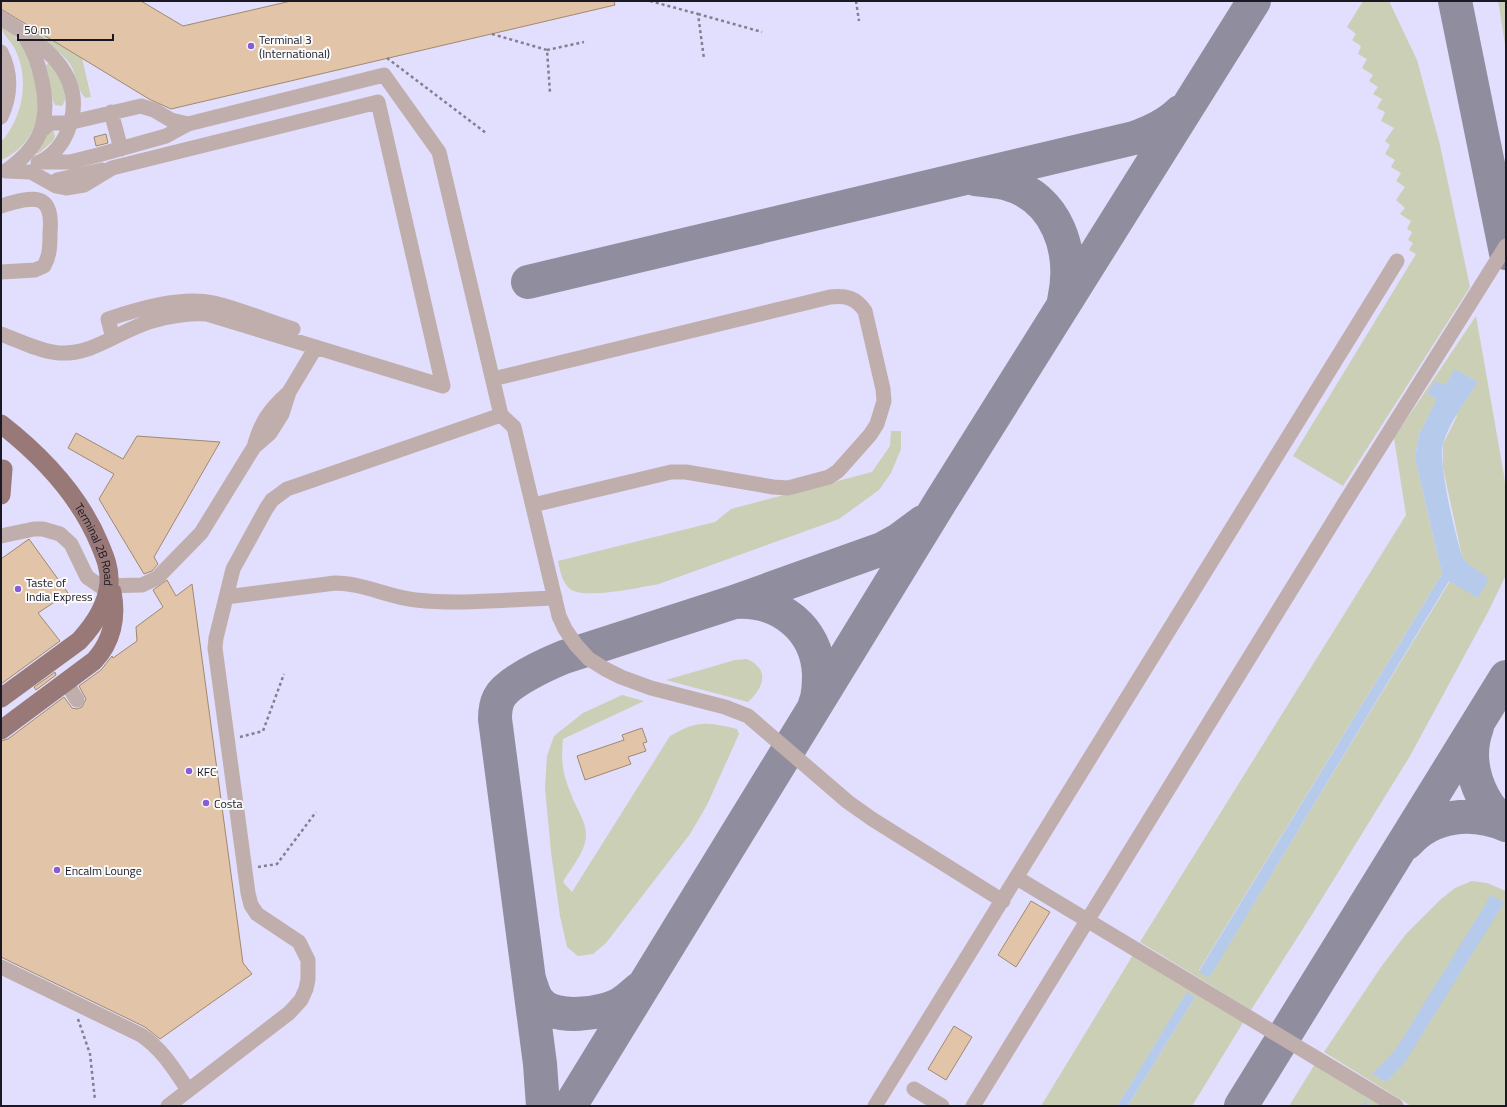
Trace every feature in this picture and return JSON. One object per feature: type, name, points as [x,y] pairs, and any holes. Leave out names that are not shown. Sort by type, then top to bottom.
[{"type":"main road","name":"Terminal 2B Road","points":[[1,424],[36,454],[68,489],[91,525],[106,559],[109,583],[105,601],[98,617],[89,631],[79,641],[1,698]]},
{"type":"main road","points":[[1,495],[2,470]]},
{"type":"main road","points":[[1,730],[94,661],[107,645],[112,626],[113,597],[108,571]]},
{"type":"lane","points":[[1,18],[57,60],[65,70],[70,83],[74,106],[71,122],[61,143],[51,154],[39,162]]},
{"type":"lane","points":[[15,27],[33,50],[41,73],[46,109],[41,131]]},
{"type":"lane","points":[[1,52],[6,63],[9,79],[9,94],[1,117]]},
{"type":"lane","points":[[3,172],[39,162],[70,162],[166,136],[188,124],[384,75],[439,152],[501,415],[514,427],[554,598],[564,629],[576,645],[589,658],[621,677],[651,688],[725,707],[748,716],[854,806],[1003,901]]},
{"type":"lane","points":[[1,334],[46,351],[60,353],[82,351],[113,338],[108,319],[151,314],[207,314],[443,386],[378,102],[112,168],[84,185],[66,188],[56,186],[24,170],[3,172]]},
{"type":"lane","points":[[3,172],[28,152],[41,131],[50,123],[71,122],[141,106],[154,110],[171,120],[188,124]]},
{"type":"lane","points":[[111,112],[121,149]]},
{"type":"lane","points":[[1,206],[26,199],[40,200],[47,206],[51,214],[51,222],[49,254],[44,266],[35,270],[1,272]]},
{"type":"lane","points":[[973,1106],[1506,246]]},
{"type":"lane","points":[[875,1106],[1397,261]]},
{"type":"lane","points":[[493,379],[830,297],[840,296],[851,298],[859,303],[865,311],[883,389],[884,401],[882,412],[870,435],[838,471],[829,477],[788,488],[686,472],[671,472],[533,505]]},
{"type":"lane","points":[[151,314],[185,301],[213,303],[293,329]]},
{"type":"lane","points":[[1,536],[34,529],[53,531],[60,534],[71,544],[87,577],[100,586],[142,585],[157,578],[201,533],[254,447],[270,433],[282,414],[289,392],[316,347]]},
{"type":"lane","points":[[168,1106],[289,1013],[301,1000],[308,980],[308,960],[298,942],[257,914],[251,905],[248,893],[215,648],[216,638],[233,568],[272,500],[288,489],[501,415]]},
{"type":"lane","points":[[226,597],[342,583],[364,586],[399,597],[437,601],[554,598]]},
{"type":"lane","points":[[66,682],[77,700]]},
{"type":"lane","points":[[1017,878],[1088,919],[1396,1106]]},
{"type":"lane","points":[[1,967],[141,1035],[153,1043],[164,1054],[188,1090]]},
{"type":"lane","points":[[914,1089],[942,1106]]},
{"type":"path","points":[[650,1],[762,32]]},
{"type":"path","points":[[856,1],[859,21]]},
{"type":"path","points":[[698,14],[704,59]]},
{"type":"path","points":[[492,34],[546,50],[584,42]]},
{"type":"path","points":[[546,50],[550,93]]},
{"type":"path","points":[[387,58],[486,134]]},
{"type":"path","points":[[235,738],[263,731],[284,674]]},
{"type":"path","points":[[254,868],[277,864],[316,812]]},
{"type":"path","points":[[75,1012],[90,1054],[95,1100]]},
{"type":"shaded area","points":[[1,1],[1506,1],[1506,1106],[1,1106]]},
{"type":"green space","points":[[1363,1],[1389,1],[1417,60],[1440,145],[1470,287],[1343,486],[1293,456],[1416,254],[1409,250],[1413,243],[1408,240],[1412,232],[1407,229],[1411,221],[1400,214],[1405,208],[1396,200],[1405,187],[1396,181],[1401,173],[1391,167],[1395,160],[1385,154],[1390,145],[1385,141],[1394,128],[1381,121],[1385,112],[1377,108],[1382,99],[1373,94],[1378,87],[1369,81],[1373,75],[1362,68],[1367,59],[1358,54],[1361,46],[1352,40],[1356,34],[1347,27]]},
{"type":"green space","points":[[1498,1],[1506,1],[1506,51],[1499,6]]},
{"type":"green space","points":[[1,23],[14,35],[26,54],[39,92],[40,101],[37,120],[24,144],[10,156],[1,160],[1,142],[15,121],[22,98],[23,85],[20,61],[15,49],[2,31]]},
{"type":"green space","points":[[31,27],[82,58],[91,97],[85,98],[82,94],[72,68],[66,59]]},
{"type":"green space","points":[[48,63],[59,78],[64,89],[65,101],[62,106],[55,105],[53,101],[46,66]]},
{"type":"green space","points":[[53,130],[55,136],[53,141],[38,154],[35,152],[43,134]]},
{"type":"green space","points":[[1476,316],[1504,475],[1506,494],[1506,575],[1488,612],[1410,756],[1251,1010],[1140,942],[1406,515],[1394,438]],"holes":[[[1446,385],[1457,416],[1443,444],[1443,468],[1462,556],[1466,562],[1488,579],[1450,581],[1209,977],[1199,970],[1442,574],[1415,458],[1419,434],[1438,398],[1427,394]]]},
{"type":"green space","points":[[891,431],[901,431],[901,449],[891,473],[879,490],[839,519],[659,584],[613,592],[587,593],[577,592],[570,589],[563,580],[558,561],[715,522],[731,509],[872,472],[890,446]]},
{"type":"green space","points":[[747,659],[755,663],[762,674],[761,685],[758,691],[748,702],[666,680],[735,660]]},
{"type":"green space","points":[[622,695],[644,701],[563,739],[562,761],[564,773],[586,829],[584,847],[563,882],[572,892],[670,736],[688,727],[702,724],[737,729],[739,734],[707,805],[690,834],[606,943],[593,954],[578,956],[567,947],[560,916],[551,852],[545,788],[547,756],[554,736],[583,713]]},
{"type":"green space","points":[[1472,881],[1487,883],[1506,891],[1506,1106],[1411,1106],[1324,1052],[1381,967],[1406,934],[1440,900],[1455,888]]},
{"type":"green space","points":[[1133,955],[1244,1021],[1192,1106],[1128,1106],[1195,997],[1187,993],[1117,1106],[1041,1106]]},
{"type":"green space","points":[[1315,1064],[1383,1106],[1289,1106]]},
{"type":"water","points":[[1454,369],[1478,382],[1449,428],[1443,444],[1442,454],[1445,482],[1455,532],[1462,556],[1466,562],[1489,579],[1478,598],[1449,581],[1209,978],[1199,971],[1442,574],[1415,458],[1419,434],[1437,399],[1427,394],[1435,381],[1446,385]]},
{"type":"water","points":[[1491,895],[1504,903],[1405,1062],[1386,1082],[1372,1074],[1396,1049]]},
{"type":"water","points":[[1187,992],[1195,997],[1128,1106],[1117,1106]]},
{"type":"building","name":"Terminal 3 (International)","points":[[1,1],[141,1],[183,26],[291,1],[614,1],[615,5],[171,109],[149,99],[1,9]]},
{"type":"building","points":[[106,134],[108,143],[96,146],[94,137]]},
{"type":"building","points":[[76,433],[123,459],[137,436],[220,442],[154,557],[158,564],[152,571],[144,574],[99,499],[114,474],[68,448]]},
{"type":"building","points":[[29,539],[68,593],[38,613],[60,641],[1,684],[1,559]]},
{"type":"building","points":[[167,580],[176,596],[192,584],[243,963],[252,974],[160,1039],[145,1027],[1,957],[1,741],[8,739],[64,697],[72,708],[77,709],[82,707],[86,699],[79,686],[101,670],[112,656],[113,658],[137,641],[136,627],[163,607],[153,590]]},
{"type":"building","points":[[55,672],[56,675],[36,690],[34,687]]},
{"type":"building","points":[[642,728],[647,742],[643,743],[646,751],[628,757],[631,764],[585,780],[577,756],[624,740],[622,735]]},
{"type":"building","points":[[1031,901],[1050,912],[1016,967],[998,955]]},
{"type":"building","points":[[954,1026],[972,1037],[946,1080],[928,1069]]},
{"type":"taxiway","points":[[570,1106],[939,504],[1254,1]]},
{"type":"taxiway","points":[[1455,1],[1506,253]]},
{"type":"taxiway","points":[[528,282],[1134,138],[1158,128],[1170,121],[1180,112]]},
{"type":"taxiway","points":[[975,179],[1005,183],[1023,190],[1038,200],[1050,214],[1058,229],[1064,246],[1067,264],[1067,282],[1064,301]]},
{"type":"taxiway","points":[[543,1106],[540,1064],[495,719],[499,698],[503,692],[519,680],[564,657],[731,603],[882,549],[900,539],[923,522]]},
{"type":"taxiway","points":[[735,602],[751,602],[780,611],[793,620],[803,630],[811,643],[817,658],[819,682],[815,704]]},
{"type":"taxiway","points":[[1241,1106],[1506,677]]},
{"type":"taxiway","points":[[1477,727],[1473,740],[1472,754],[1476,780],[1481,793],[1488,804],[1506,825]]},
{"type":"taxiway","points":[[1407,843],[1417,833],[1428,826],[1453,818],[1480,818],[1506,825]]},
{"type":"taxiway","points":[[529,979],[535,996],[541,1004],[548,1009],[568,1014],[591,1013],[612,1008],[628,999],[639,989]]},
{"type":"place","name":"Terminal 3 (International)","points":[[251,46]]},
{"type":"place","name":"Taste of India Express","points":[[18,589]]},
{"type":"place","name":"KFC","points":[[189,771]]},
{"type":"place","name":"Costa","points":[[206,803]]},
{"type":"place","name":"Encalm Lounge","points":[[57,870]]}]
